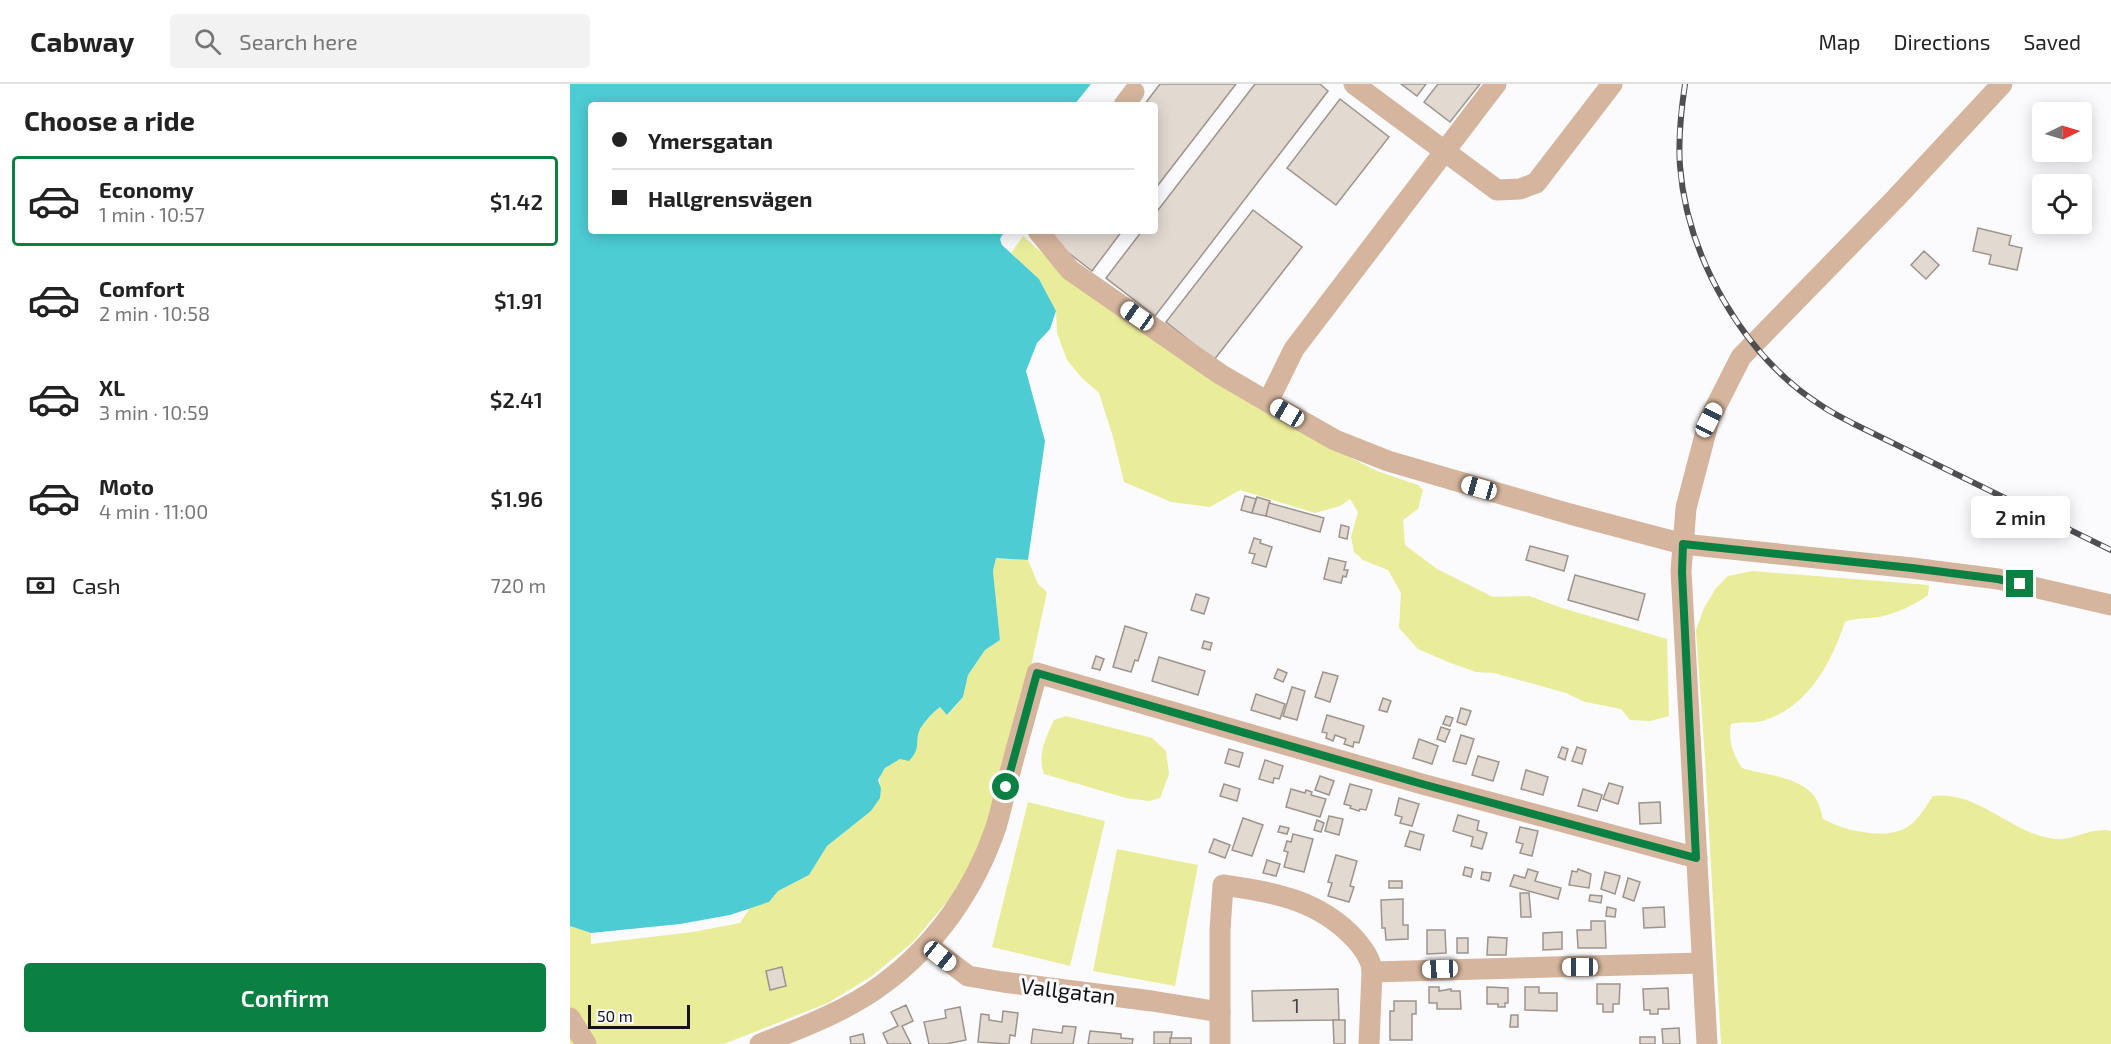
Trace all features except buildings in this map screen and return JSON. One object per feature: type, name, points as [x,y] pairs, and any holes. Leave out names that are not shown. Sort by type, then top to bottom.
[{"type":"street","points":[[1354,84],[1497,190],[1520,189],[1536,183],[1612,84]]},
{"type":"street","points":[[1268,402],[1294,349],[1496,84]]},
{"type":"street","points":[[1707,1044],[1682,572],[1686,508],[1709,420],[1741,357],[1896,198],[2002,84]]},
{"type":"street","points":[[1040,234],[1070,270],[1220,374],[1335,440],[1388,461],[1683,544],[1998,579],[2111,605]]},
{"type":"street","points":[[769,1042],[843,1008],[882,986],[927,945],[957,908],[978,871],[996,827],[1037,673],[1422,784],[1696,858]]},
{"type":"street","points":[[1220,1044],[1220,930],[1223,885],[1268,892],[1312,906],[1349,933],[1364,949],[1372,967],[1370,1044]]},
{"type":"street","name":"Vallgatan","points":[[927,945],[968,976],[1220,1012]]},
{"type":"street","points":[[1372,972],[1702,963]]},
{"type":"street","points":[[570,1018],[586,1044]]},
{"type":"green space","points":[[1023,236],[1080,287],[1300,432],[1377,471],[1418,485],[1423,490],[1418,509],[1403,520],[1405,545],[1437,569],[1493,597],[1529,596],[1667,639],[1669,716],[1650,721],[1630,720],[1621,709],[1585,702],[1566,693],[1494,673],[1476,672],[1418,649],[1399,628],[1401,593],[1388,570],[1363,560],[1354,552],[1351,537],[1358,512],[1350,499],[1340,506],[1315,513],[1240,490],[1210,507],[1171,502],[1124,482],[1099,393],[1067,360],[1057,333],[1056,311],[1039,279],[1011,253]]},
{"type":"green space","points":[[996,558],[1028,560],[1038,584],[1047,592],[1015,740],[994,812],[971,868],[946,903],[913,942],[872,976],[828,1003],[724,1044],[570,1044],[570,926],[591,933],[591,944],[693,932],[740,923],[750,908],[769,902],[778,891],[809,875],[827,846],[871,811],[881,788],[880,777],[885,769],[903,758],[909,760],[915,752],[918,734],[924,723],[940,707],[948,715],[963,697],[968,675],[985,650],[1000,640],[993,571]]},
{"type":"green space","points":[[1752,571],[1929,585],[1928,595],[1905,609],[1879,617],[1845,622],[1825,668],[1805,695],[1778,715],[1758,722],[1731,724],[1730,736],[1734,753],[1742,768],[1781,777],[1808,789],[1816,798],[1823,819],[1866,833],[1889,833],[1909,826],[1933,796],[1950,796],[1966,800],[2041,836],[2063,839],[2097,830],[2111,831],[2111,1044],[1721,1044],[1696,630],[1704,608],[1716,588],[1728,576]]},
{"type":"green space","points":[[1066,716],[1152,738],[1166,751],[1169,774],[1160,798],[1149,801],[1126,798],[1044,774],[1041,760],[1045,740],[1054,720]]},
{"type":"green space","points":[[1028,802],[1105,821],[1070,966],[992,947]]},
{"type":"green space","points":[[1117,849],[1198,865],[1175,986],[1093,971]]},
{"type":"water","points":[[570,84],[1091,84],[1076,102],[588,102],[588,234],[1003,234],[1000,239],[1002,245],[1039,279],[1056,311],[1050,329],[1037,343],[1026,371],[1045,441],[1028,560],[996,558],[993,571],[1000,640],[985,650],[968,675],[963,697],[947,715],[940,707],[926,720],[918,734],[917,748],[909,761],[900,759],[885,768],[878,780],[881,788],[880,798],[871,811],[827,846],[809,875],[778,891],[769,902],[730,915],[680,924],[591,933],[570,926]]},
{"type":"railway","points":[[1685,84],[1680,125],[1680,166],[1685,200],[1694,235],[1707,269],[1724,302],[1768,361],[1794,385],[1834,413],[2111,550]]},
{"type":"route","points":[[1006,787],[1037,673],[1422,784],[1696,858],[1682,572],[1683,544],[1912,568],[2020,584]]}]
